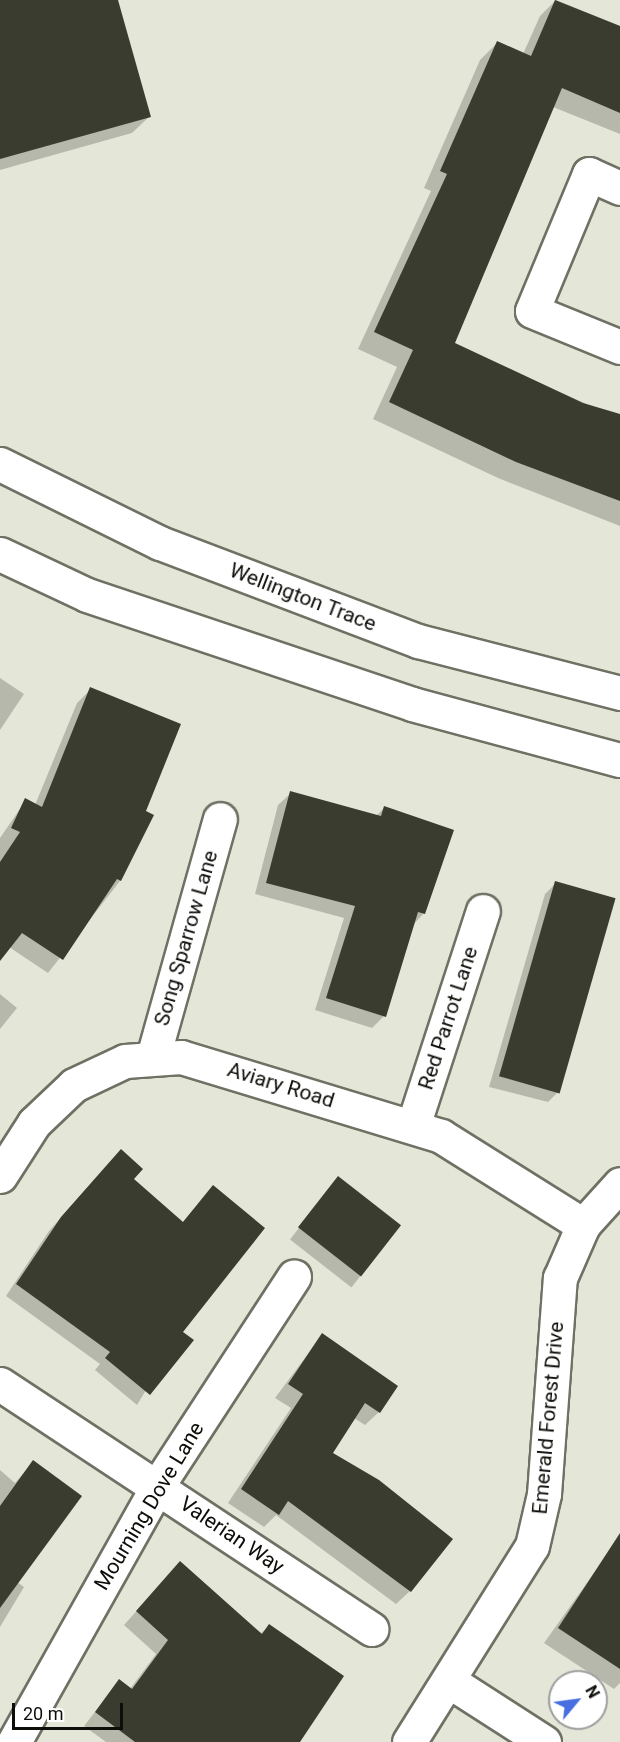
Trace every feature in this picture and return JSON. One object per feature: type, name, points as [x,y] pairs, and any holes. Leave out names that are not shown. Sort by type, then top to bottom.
[{"type":"street","points":[[620,188],[589,174],[532,311],[620,347]]},
{"type":"street","name":"Wellington Trace","points":[[0,464],[160,543],[418,642],[620,693]]},
{"type":"street","points":[[0,554],[110,603],[412,704],[620,760]]},
{"type":"street","name":"Song Sparrow Lane","points":[[153,1057],[220,819]]},
{"type":"street","name":"Red Parrot Lane","points":[[413,1126],[483,911]]},
{"type":"street","name":"Aviary Road","points":[[0,1176],[34,1124],[74,1085],[98,1071],[153,1057],[208,1062],[441,1136],[583,1225]]},
{"type":"street","name":"Emerald Forest Drive","points":[[409,1742],[519,1571],[541,1520],[560,1278],[583,1225],[620,1184]]},
{"type":"street","name":"Mourning Dove Lane","points":[[17,1741],[158,1485],[294,1276]]},
{"type":"street","name":"Valerian Way","points":[[0,1384],[158,1485],[372,1629]]},
{"type":"street","points":[[449,1681],[544,1742]]},
{"type":"building","points":[[0,0],[118,0],[151,117],[0,159]]},
{"type":"building","points":[[555,0],[620,26],[620,113],[562,88],[455,343],[583,403],[620,414],[620,501],[516,462],[389,402],[413,350],[374,332],[447,174],[440,171],[497,41],[531,56]]},
{"type":"building","points":[[90,687],[181,724],[146,811],[154,815],[121,881],[117,879],[63,960],[22,933],[0,961],[0,862],[20,832],[11,828],[25,798],[42,807]]},
{"type":"building","points":[[290,791],[381,816],[384,806],[454,830],[425,914],[418,912],[386,1017],[326,998],[355,906],[266,883]]},
{"type":"building","points":[[555,881],[616,898],[560,1094],[499,1076]]},
{"type":"building","points":[[121,1149],[143,1169],[134,1179],[183,1222],[213,1185],[265,1228],[183,1332],[194,1340],[150,1395],[105,1358],[110,1352],[16,1284],[61,1217]]},
{"type":"building","points":[[338,1176],[401,1225],[361,1276],[298,1227]]},
{"type":"building","points":[[322,1333],[398,1386],[380,1413],[365,1403],[333,1453],[379,1480],[453,1539],[411,1592],[288,1501],[279,1515],[241,1489],[303,1394],[288,1384]]},
{"type":"building","points":[[33,1460],[82,1496],[0,1608],[0,1506]]},
{"type":"building","points":[[620,1533],[620,1669],[558,1628]]},
{"type":"building","points":[[180,1561],[262,1634],[269,1624],[344,1676],[300,1742],[135,1742],[95,1712],[119,1679],[132,1689],[168,1640],[136,1611]]}]
